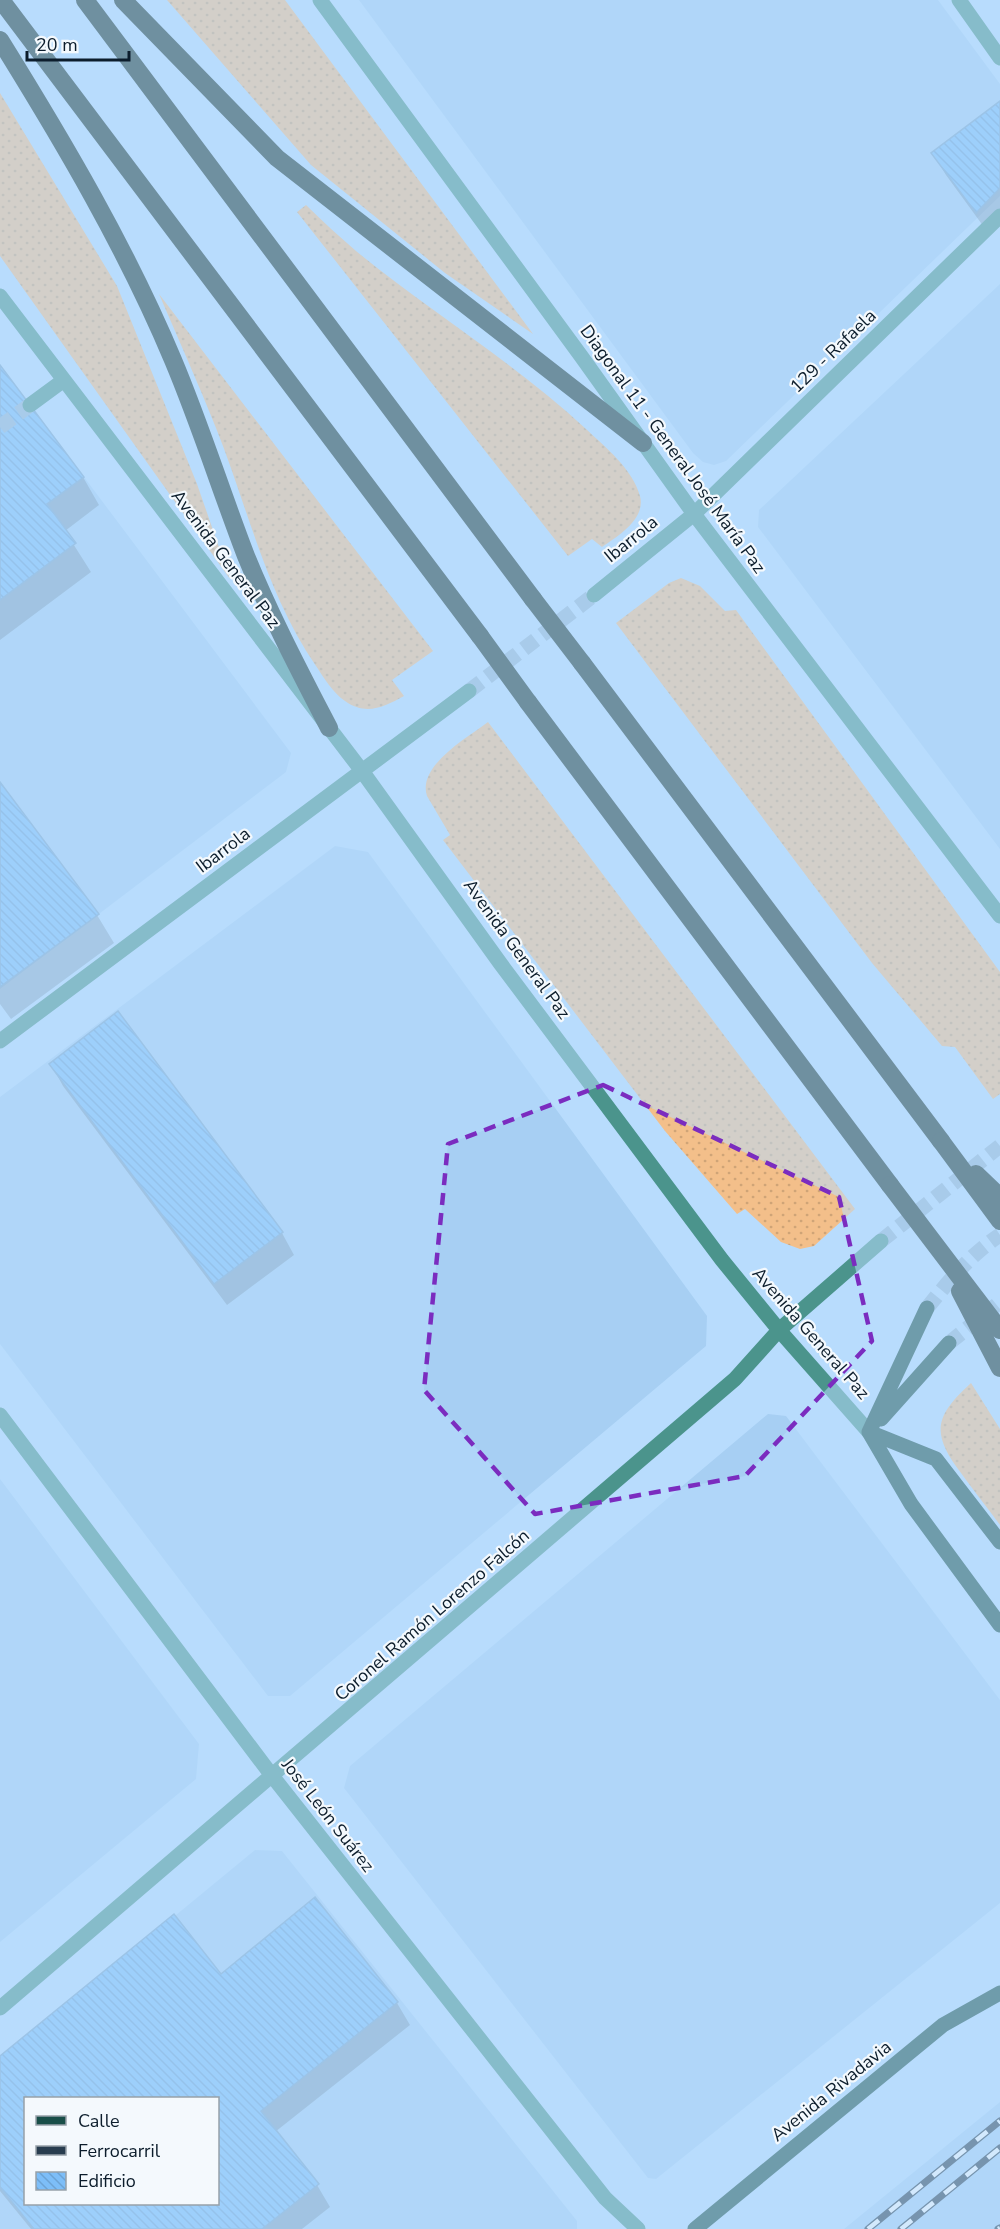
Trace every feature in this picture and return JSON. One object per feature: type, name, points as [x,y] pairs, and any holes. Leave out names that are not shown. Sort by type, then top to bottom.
[{"type":"highway","points":[[1,0],[1000,1330]]},
{"type":"highway","points":[[85,0],[1000,1221]]},
{"type":"highway","points":[[123,0],[277,158],[643,443]]},
{"type":"highway","points":[[0,40],[64,143],[125,257],[172,358],[247,556],[277,628],[329,728]]},
{"type":"highway","points":[[940,1139],[1000,1197]]},
{"type":"highway","points":[[937,1247],[1000,1368]]},
{"type":"main road","points":[[869,1432],[927,1308]]},
{"type":"main road","points":[[869,1432],[949,1343]]},
{"type":"main road","points":[[869,1432],[936,1459],[1000,1542]]},
{"type":"main road","name":"Avenida General Paz","points":[[869,1432],[911,1504],[1000,1625]]},
{"type":"main road","name":"Avenida Rivadavia","points":[[694,2229],[943,2025],[1000,1993]]},
{"type":"street","name":"Diagonal 11 - General José María Paz","points":[[320,0],[694,514],[1000,916]]},
{"type":"street","points":[[959,0],[1000,58]]},
{"type":"street","name":"129 - Rafaela","points":[[694,514],[1000,216]]},
{"type":"street","name":"Avenida General Paz","points":[[0,296],[362,771],[513,981],[722,1260],[779,1330],[869,1432]]},
{"type":"street","points":[[30,405],[64,380]]},
{"type":"street","name":"Ibarrola","points":[[594,595],[694,514]]},
{"type":"street","name":"Ibarrola","points":[[0,1041],[470,691]]},
{"type":"street","name":"Coronel Ramón Lorenzo Falcón","points":[[0,2008],[273,1777],[735,1379],[779,1330],[881,1241]]},
{"type":"street","name":"José León Suárez","points":[[0,1415],[273,1777],[605,2198],[638,2229]]},
{"type":"highlighted area","points":[[603,1085],[839,1197],[872,1341],[745,1476],[535,1514],[424,1390],[448,1144]]},
{"type":"shaded area","points":[[167,0],[285,0],[533,334],[445,273],[311,165]]},
{"type":"shaded area","points":[[359,0],[938,0],[1000,84],[1000,196],[726,461],[714,465],[703,462],[693,453]]},
{"type":"shaded area","points":[[0,93],[117,286],[197,484],[230,579],[0,256]]},
{"type":"shaded area","points":[[306,205],[356,251],[531,382],[610,451],[631,476],[640,496],[639,512],[629,526],[602,547],[592,539],[568,556],[297,212]]},
{"type":"shaded area","points":[[1000,284],[1000,849],[758,527],[759,510]]},
{"type":"shaded area","points":[[159,294],[433,651],[392,680],[404,696],[375,708],[353,706],[333,690],[319,671],[299,638],[271,580],[216,428]]},
{"type":"shaded area","points":[[0,365],[291,753],[286,772],[0,989]]},
{"type":"shaded area","points":[[681,578],[700,586],[725,611],[736,610],[1000,972],[1000,1094],[993,1099],[955,1047],[942,1046],[872,963],[616,623],[669,583]]},
{"type":"shaded area","points":[[488,722],[855,1209],[814,1246],[800,1249],[781,1242],[745,1209],[737,1214],[665,1131],[443,840],[450,835],[427,796],[426,785],[429,774],[446,754]]},
{"type":"shaded area","points":[[335,846],[368,852],[707,1316],[706,1346],[290,1696],[268,1696],[0,1344],[0,1097]]},
{"type":"shaded area","points":[[971,1383],[1000,1429],[1000,1525],[951,1459],[941,1436],[944,1416]]},
{"type":"shaded area","points":[[768,1414],[786,1416],[1000,1700],[1000,1903],[656,2179],[648,2178],[344,1788],[350,1766]]},
{"type":"shaded area","points":[[0,1479],[199,1744],[196,1779],[0,1942]]},
{"type":"shaded area","points":[[255,1850],[282,1851],[577,2221],[577,2229],[0,2229],[0,2060]]},
{"type":"shaded area","points":[[1000,2102],[1000,2229],[844,2229]]},
{"type":"building","points":[[1000,101],[1000,188],[976,213],[931,153]]},
{"type":"building","points":[[0,365],[84,477],[47,504],[76,543],[0,600]]},
{"type":"building","points":[[0,782],[99,914],[0,987]]},
{"type":"building","points":[[118,1011],[283,1232],[214,1284],[49,1064]]},
{"type":"building","points":[[315,1897],[398,2002],[261,2111],[319,2184],[262,2229],[34,2229],[0,2187],[0,2056],[174,1914],[221,1974]]},
{"type":"tunnel","points":[[0,427],[30,405]]},
{"type":"tunnel","points":[[469,691],[594,595]]},
{"type":"tunnel","points":[[881,1241],[1000,1146]]},
{"type":"tunnel","points":[[927,1308],[952,1278],[1000,1235]]},
{"type":"tunnel","points":[[949,1343],[1000,1302]]},
{"type":"railway","points":[[868,2229],[1000,2121]]},
{"type":"railway","points":[[901,2229],[1000,2148]]}]
